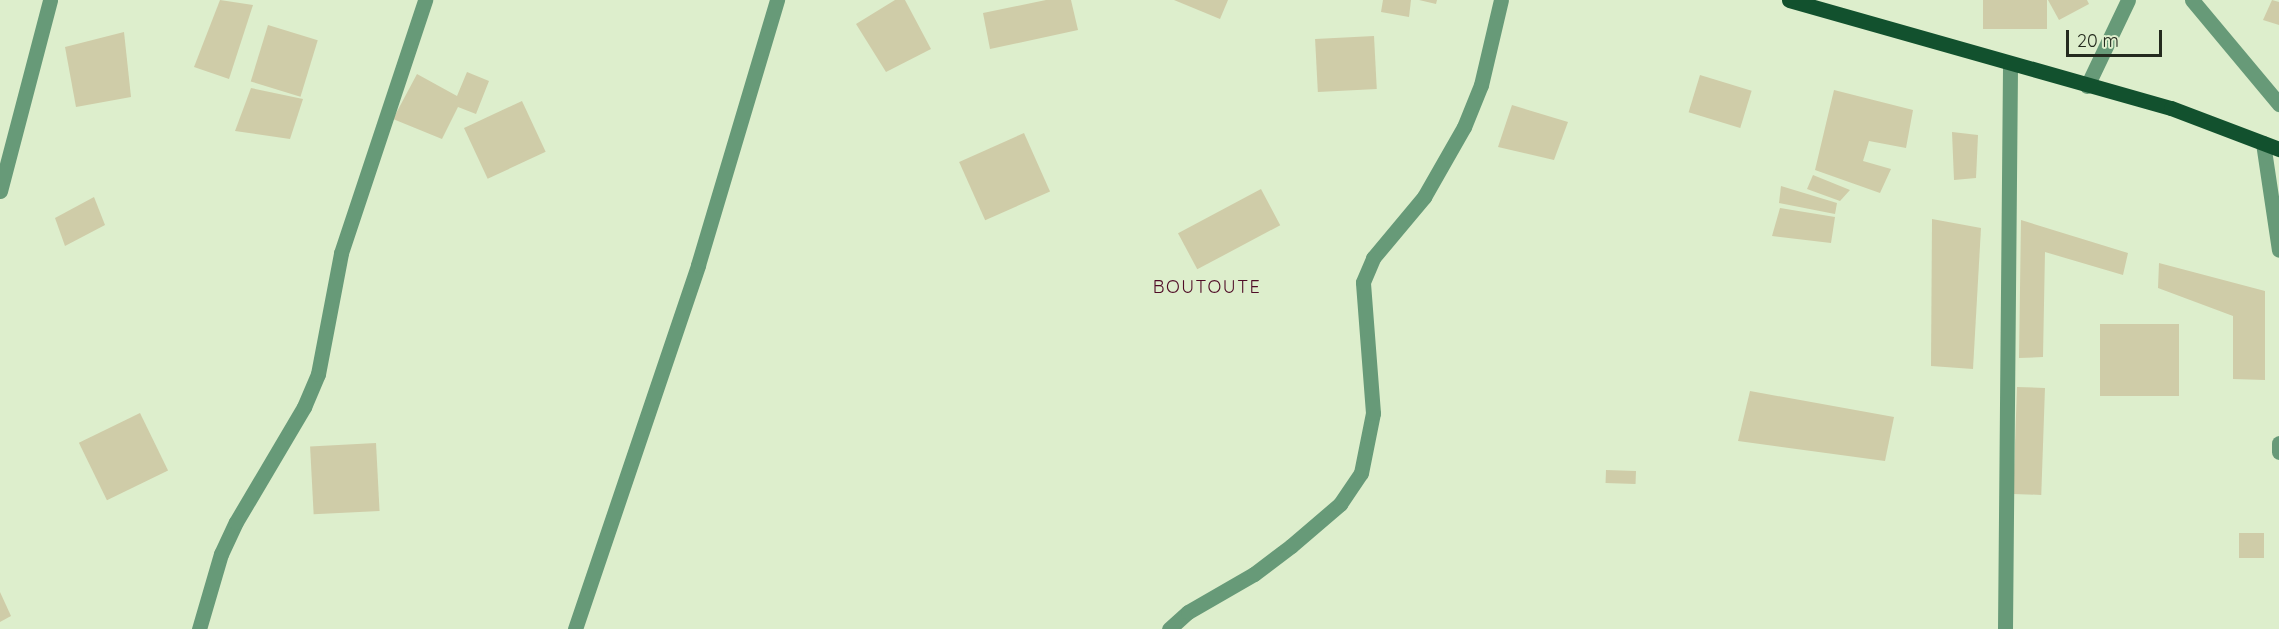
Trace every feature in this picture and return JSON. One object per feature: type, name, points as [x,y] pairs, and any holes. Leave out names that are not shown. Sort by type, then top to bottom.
[{"type":"main road","points":[[1789,0],[2010,65],[2171,108],[2279,150]]},
{"type":"street","points":[[0,191],[50,0]]},
{"type":"street","points":[[199,629],[221,554],[236,522],[304,407],[318,374],[341,253],[425,0]]},
{"type":"street","points":[[575,629],[698,265],[777,0]]},
{"type":"street","points":[[1169,629],[1188,612],[1254,574],[1291,546],[1340,504],[1361,473],[1373,413],[1363,282],[1373,258],[1424,197],[1464,127],[1481,85],[1501,0]]},
{"type":"street","points":[[2086,86],[2128,0]]},
{"type":"street","points":[[2192,0],[2279,104]]},
{"type":"street","points":[[2005,629],[2010,65]]},
{"type":"street","points":[[2263,143],[2279,250]]},
{"type":"street","points":[[2279,443],[2279,452]]},
{"type":"building","points":[[220,0],[253,5],[229,79],[194,67]]},
{"type":"building","points":[[895,0],[905,0],[931,49],[886,72],[856,24]]},
{"type":"building","points":[[1046,0],[1071,0],[1078,30],[990,49],[983,13]]},
{"type":"building","points":[[1174,0],[1228,0],[1220,19]]},
{"type":"building","points":[[1383,0],[1411,0],[1409,17],[1381,12]]},
{"type":"building","points":[[1419,0],[1437,0],[1436,4]]},
{"type":"building","points":[[1983,0],[2047,0],[2047,29],[1983,29]]},
{"type":"building","points":[[2048,0],[2087,0],[2089,4],[2059,20]]},
{"type":"building","points":[[2272,0],[2279,2],[2279,25],[2263,20]]},
{"type":"building","points":[[268,25],[318,40],[300,97],[251,81]]},
{"type":"building","points":[[124,32],[131,97],[76,107],[65,47]]},
{"type":"building","points":[[1374,36],[1377,89],[1318,92],[1315,39]]},
{"type":"building","points":[[467,72],[489,81],[476,114],[458,107],[442,139],[393,119],[417,74],[457,96]]},
{"type":"building","points":[[1700,75],[1752,91],[1740,128],[1689,112]]},
{"type":"building","points":[[251,88],[303,99],[290,139],[235,131]]},
{"type":"building","points":[[1834,90],[1913,110],[1906,148],[1869,141],[1863,161],[1891,169],[1880,193],[1815,170]]},
{"type":"building","points":[[522,101],[546,152],[488,179],[464,128]]},
{"type":"building","points":[[1512,105],[1568,122],[1554,160],[1498,147]]},
{"type":"building","points":[[1952,132],[1978,135],[1976,178],[1954,180]]},
{"type":"building","points":[[1024,133],[1050,191],[985,220],[959,162]]},
{"type":"building","points":[[1813,175],[1850,190],[1840,201],[1807,189]]},
{"type":"building","points":[[1781,186],[1837,203],[1835,214],[1779,203]]},
{"type":"building","points":[[1261,189],[1280,225],[1197,269],[1178,233]]},
{"type":"building","points":[[94,197],[105,225],[65,246],[55,218]]},
{"type":"building","points":[[1780,208],[1835,217],[1831,243],[1772,236]]},
{"type":"building","points":[[1932,219],[1981,228],[1973,369],[1931,366]]},
{"type":"building","points":[[2021,220],[2128,253],[2123,275],[2045,252],[2043,357],[2019,358]]},
{"type":"building","points":[[2159,263],[2265,291],[2265,380],[2233,379],[2233,316],[2158,288]]},
{"type":"building","points":[[2100,324],[2179,324],[2179,396],[2100,396]]},
{"type":"building","points":[[2017,387],[2045,388],[2041,495],[2013,494]]},
{"type":"building","points":[[1750,391],[1894,417],[1885,461],[1738,441]]},
{"type":"building","points":[[140,413],[168,471],[107,500],[79,443]]},
{"type":"building","points":[[376,443],[380,511],[314,514],[310,446]]},
{"type":"building","points":[[1606,470],[1636,471],[1636,484],[1606,483]]},
{"type":"building","points":[[2239,533],[2264,533],[2264,558],[2239,558]]},
{"type":"building","points":[[0,592],[11,616],[0,622]]},
{"type":"district","name":"BOUTOUTE","points":[[1207,287]]}]
